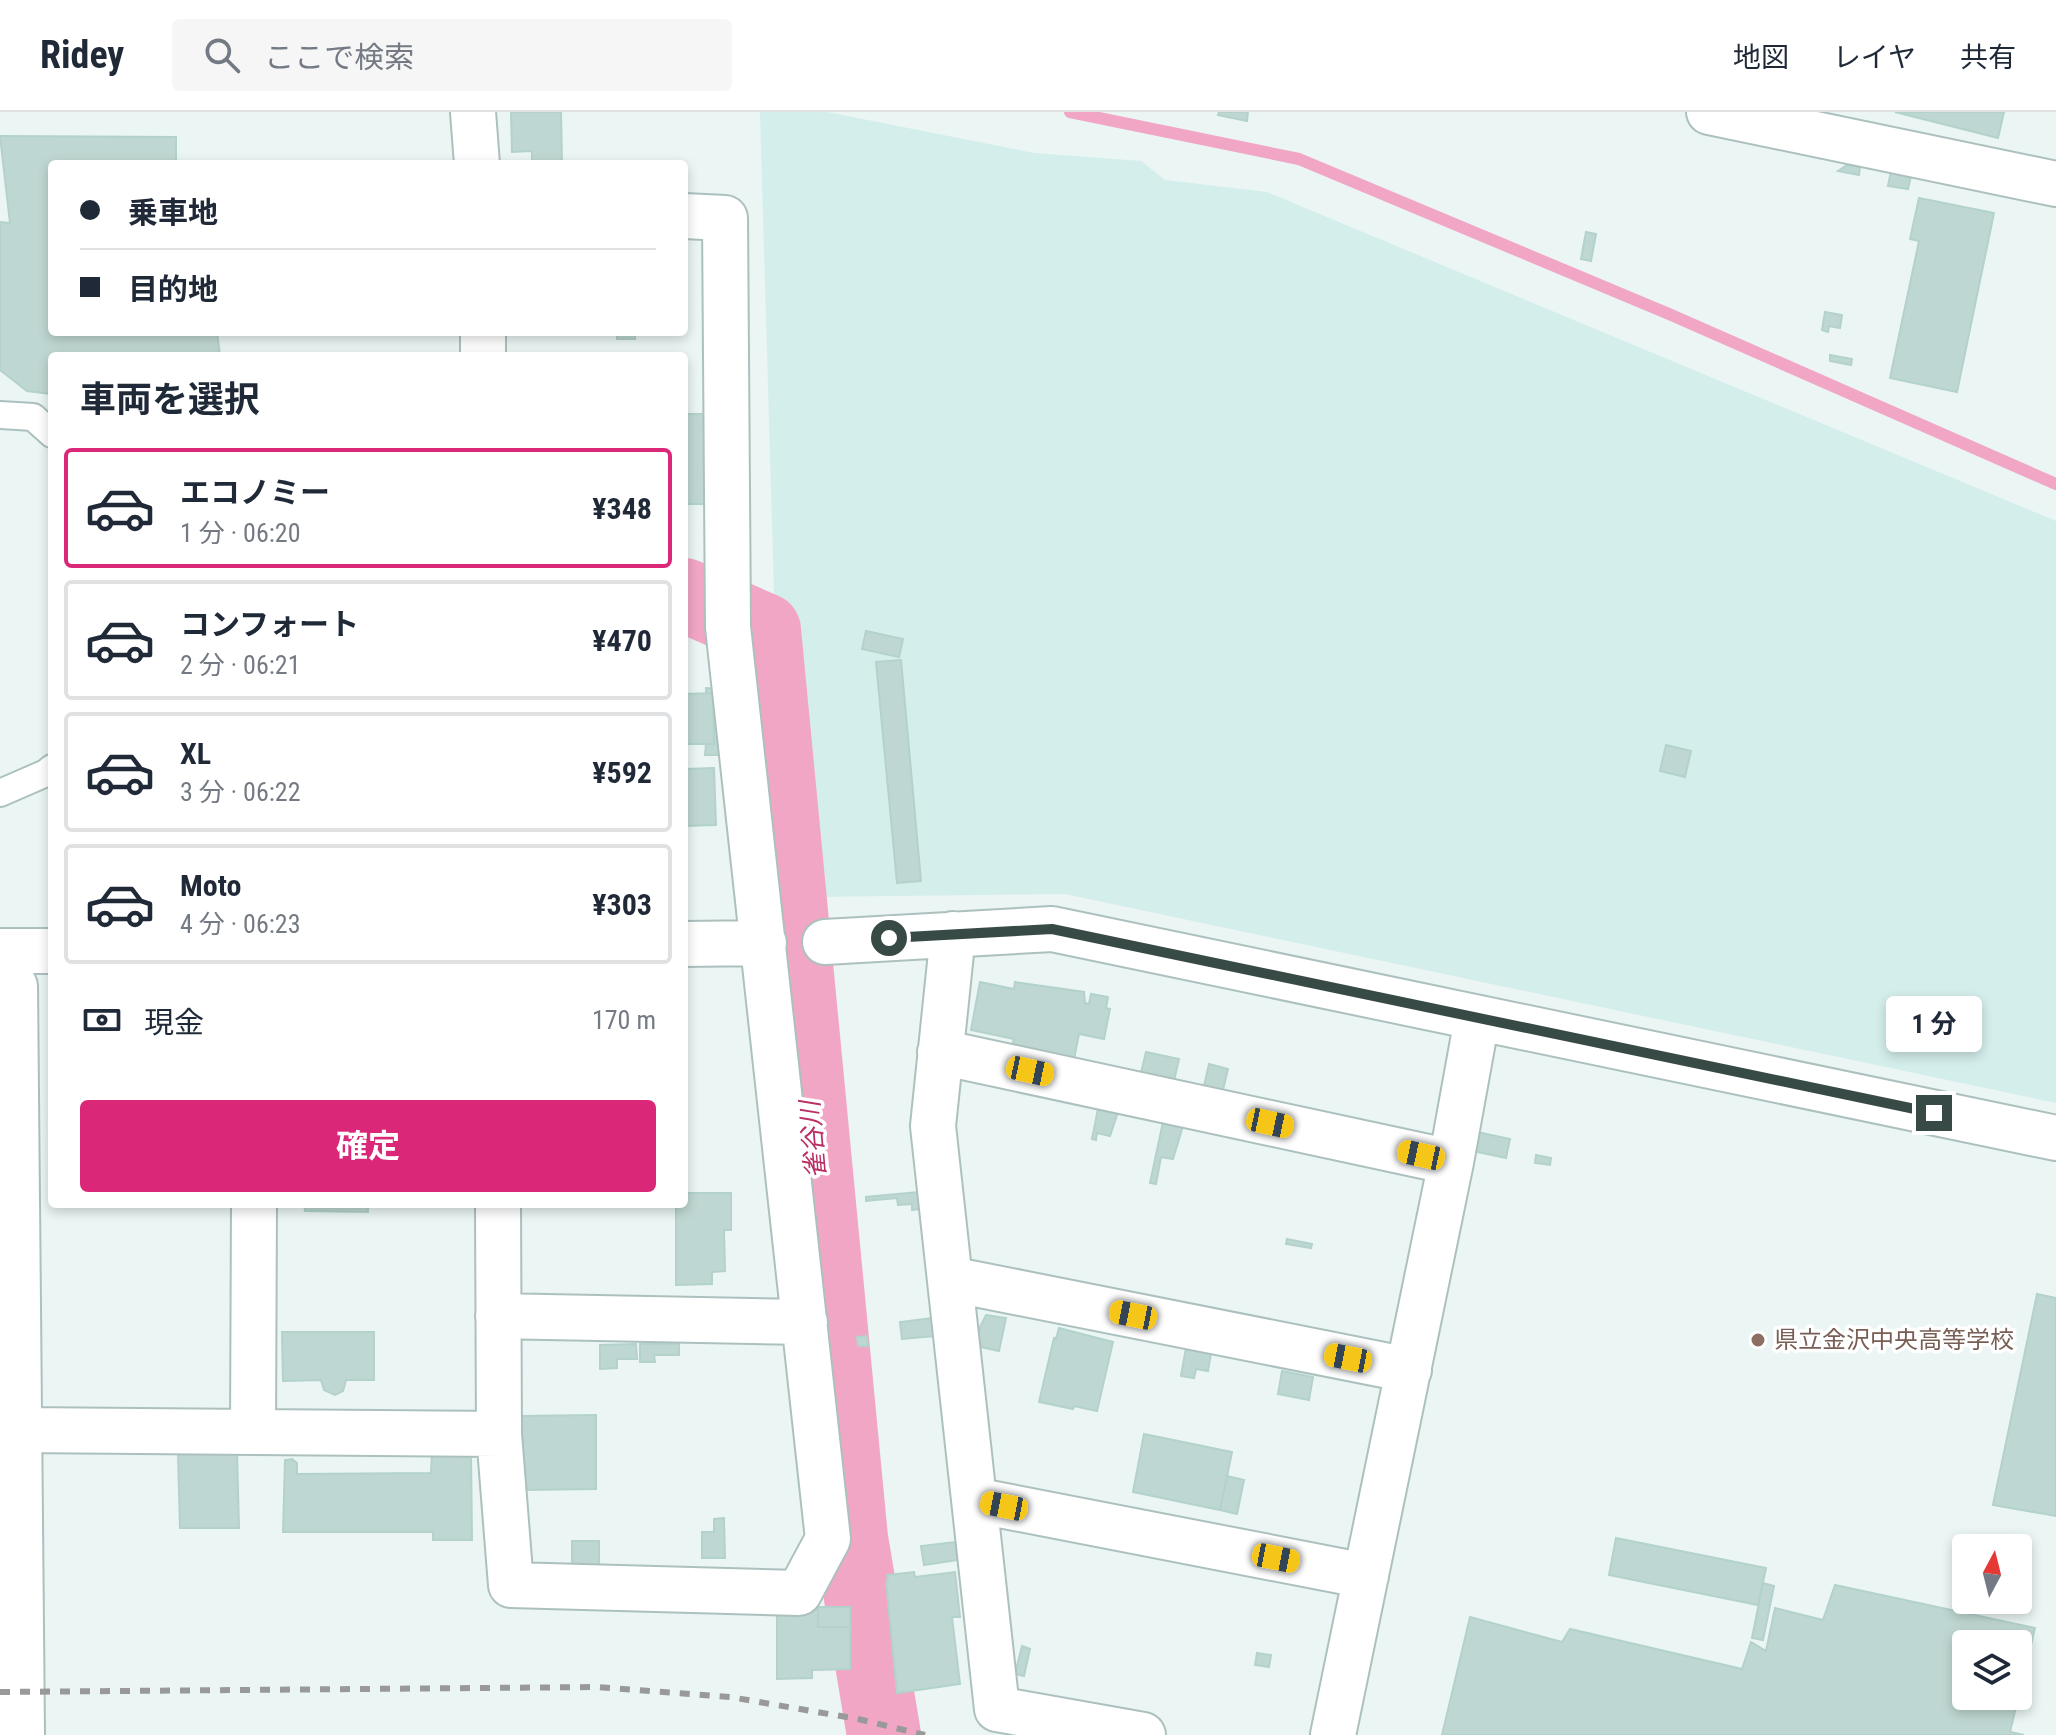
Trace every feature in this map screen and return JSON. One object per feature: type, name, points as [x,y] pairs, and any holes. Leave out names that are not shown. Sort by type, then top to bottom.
[{"type":"street","points":[[473,112],[477,160]]},
{"type":"street","points":[[1709,112],[1821,124],[2056,184]]},
{"type":"street","points":[[498,1208],[499,1434],[511,1585],[799,1593],[828,1539],[729,608],[725,218],[688,216]]},
{"type":"street","points":[[825,942],[1052,929],[2056,1138]]},
{"type":"street","points":[[953,934],[933,1126],[997,1709],[1143,1735]]},
{"type":"street","points":[[688,944],[764,943]]},
{"type":"street","points":[[0,951],[48,951]]},
{"type":"street","points":[[0,960],[15,986],[9,1193],[20,1430],[22,1735]]},
{"type":"street","points":[[1333,1735],[1451,1162],[1477,1019]]},
{"type":"street","points":[[940,1052],[1451,1162]]},
{"type":"street","points":[[253,1432],[254,1208]]},
{"type":"street","points":[[950,1279],[1409,1370]]},
{"type":"street","points":[[498,1316],[805,1322]]},
{"type":"street","points":[[20,1430],[499,1434]]},
{"type":"street","points":[[974,1500],[1366,1576]]},
{"type":"lane","points":[[0,415],[33,417],[48,430]]},
{"type":"lane","points":[[0,793],[48,771]]},
{"type":"shaded area","points":[[760,112],[827,112],[1034,153],[1141,161],[1165,180],[1267,192],[2056,521],[2056,1103],[1065,894],[810,897],[774,591]]},
{"type":"building","points":[[511,112],[561,112],[562,160],[532,160],[532,151],[512,152]]},
{"type":"building","points":[[1219,112],[1248,112],[1247,121],[1218,115]]},
{"type":"building","points":[[1895,112],[2004,112],[1998,138]]},
{"type":"building","points":[[0,136],[176,137],[176,160],[48,160],[48,336],[218,336],[220,352],[48,352],[48,394],[27,391],[0,370],[0,222],[10,223]]},
{"type":"building","points":[[1847,165],[1860,167],[1859,175],[1838,171]]},
{"type":"building","points":[[1891,171],[1911,176],[1908,189],[1888,186]]},
{"type":"building","points":[[1919,198],[1994,213],[1957,392],[1890,378],[1919,241],[1910,239]]},
{"type":"building","points":[[1586,232],[1596,234],[1591,261],[1581,259]]},
{"type":"building","points":[[1825,312],[1842,315],[1840,328],[1829,326],[1828,332],[1822,330]]},
{"type":"building","points":[[617,336],[635,336],[635,339],[617,339]]},
{"type":"building","points":[[1830,355],[1852,359],[1851,365],[1830,361]]},
{"type":"building","points":[[688,414],[713,414],[714,504],[688,504]]},
{"type":"building","points":[[866,631],[903,639],[899,657],[862,649]]},
{"type":"building","points":[[901,660],[921,881],[897,883],[876,662]]},
{"type":"building","points":[[706,688],[720,689],[720,755],[705,755],[706,744],[714,744],[714,693],[706,693]]},
{"type":"building","points":[[713,693],[714,744],[688,744],[688,694]]},
{"type":"building","points":[[1666,745],[1691,751],[1685,777],[1660,771]]},
{"type":"building","points":[[714,768],[716,825],[688,826],[688,769]]},
{"type":"building","points":[[980,982],[1014,989],[1015,982],[1084,992],[1085,1003],[1089,1004],[1091,994],[1108,997],[1106,1008],[1110,1009],[1104,1039],[1079,1034],[1074,1059],[1012,1046],[1014,1039],[971,1030]]},
{"type":"building","points":[[1146,1052],[1179,1059],[1174,1081],[1141,1073]]},
{"type":"building","points":[[1209,1064],[1228,1069],[1222,1094],[1203,1090]]},
{"type":"building","points":[[1098,1109],[1118,1112],[1110,1136],[1097,1133],[1096,1140],[1092,1139]]},
{"type":"building","points":[[1163,1122],[1183,1126],[1173,1159],[1161,1157],[1156,1184],[1150,1183]]},
{"type":"building","points":[[1477,1132],[1510,1139],[1506,1158],[1473,1151]]},
{"type":"building","points":[[1536,1155],[1551,1158],[1550,1165],[1535,1163]]},
{"type":"building","points":[[918,1192],[920,1209],[912,1210],[912,1204],[898,1205],[897,1198],[866,1201],[866,1197]]},
{"type":"building","points":[[688,1193],[731,1193],[731,1230],[724,1230],[725,1271],[712,1272],[712,1284],[676,1285],[676,1208],[688,1208]]},
{"type":"building","points":[[305,1208],[368,1208],[368,1212],[305,1211]]},
{"type":"building","points":[[1287,1239],[1312,1244],[1311,1248],[1286,1244]]},
{"type":"building","points":[[2037,1294],[2056,1298],[2056,1516],[1993,1505]]},
{"type":"building","points":[[986,1315],[1006,1318],[999,1351],[976,1346]]},
{"type":"building","points":[[932,1318],[934,1336],[902,1339],[900,1322]]},
{"type":"building","points":[[1059,1328],[1113,1342],[1097,1411],[1039,1402]]},
{"type":"building","points":[[282,1332],[374,1332],[374,1380],[346,1380],[343,1391],[335,1395],[324,1390],[321,1380],[283,1381]]},
{"type":"building","points":[[867,1336],[868,1346],[858,1346],[857,1337]]},
{"type":"building","points":[[636,1344],[637,1359],[617,1359],[617,1368],[600,1369],[600,1345]]},
{"type":"building","points":[[640,1344],[679,1344],[679,1355],[654,1355],[655,1362],[640,1362]]},
{"type":"building","points":[[1186,1348],[1211,1353],[1208,1371],[1196,1369],[1194,1378],[1181,1376]]},
{"type":"building","points":[[1282,1371],[1313,1377],[1309,1400],[1278,1394]]},
{"type":"building","points":[[596,1415],[596,1489],[523,1490],[522,1416]]},
{"type":"building","points":[[1144,1434],[1232,1452],[1220,1510],[1133,1492]]},
{"type":"building","points":[[237,1453],[239,1528],[180,1528],[178,1454]]},
{"type":"building","points":[[432,1454],[471,1455],[472,1540],[433,1540],[433,1532],[283,1532],[285,1460],[292,1459],[297,1463],[297,1474],[431,1473]]},
{"type":"building","points":[[1227,1476],[1244,1480],[1237,1514],[1220,1510]]},
{"type":"building","points":[[724,1518],[725,1558],[702,1558],[702,1532],[714,1532],[714,1519]]},
{"type":"building","points":[[1616,1538],[1766,1568],[1758,1605],[1609,1575]]},
{"type":"building","points":[[572,1541],[599,1541],[599,1567],[572,1567]]},
{"type":"building","points":[[955,1542],[958,1560],[924,1565],[921,1546]]},
{"type":"building","points":[[914,1572],[915,1577],[955,1572],[960,1617],[952,1617],[960,1684],[897,1693],[886,1581],[887,1575]]},
{"type":"building","points":[[1763,1583],[1774,1586],[1763,1640],[1752,1638]]},
{"type":"building","points":[[1835,1585],[1952,1610],[1952,1614],[1970,1614],[2035,1628],[2032,1640],[2032,1630],[1952,1630],[1952,1710],[2015,1710],[2010,1732],[2024,1735],[1442,1735],[1470,1617],[1562,1642],[1570,1629],[1742,1669],[1751,1642],[1766,1651],[1775,1608],[1823,1620]]},
{"type":"building","points":[[777,1607],[818,1607],[818,1627],[850,1627],[850,1669],[812,1670],[812,1678],[777,1679]]},
{"type":"building","points":[[818,1607],[850,1607],[850,1627],[818,1627]]},
{"type":"building","points":[[1022,1646],[1030,1649],[1024,1676],[1015,1674]]},
{"type":"building","points":[[1257,1653],[1271,1655],[1269,1667],[1255,1665]]},
{"type":"waterway","points":[[1070,112],[1299,159],[1669,314],[2056,484]]},
{"type":"waterway","name":"雀谷川","points":[[688,597],[764,630],[851,1538],[884,1735]]},
{"type":"railway","points":[[0,1692],[596,1687],[730,1697],[858,1719],[925,1735]]},
{"type":"place","name":"県立金沢中央高等学校","points":[[1758,1340]]},
{"type":"route","points":[[889,938],[1052,929],[1934,1113]]}]
